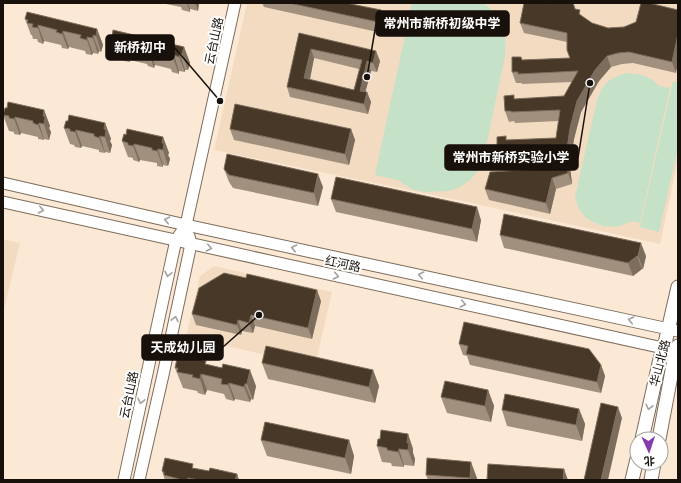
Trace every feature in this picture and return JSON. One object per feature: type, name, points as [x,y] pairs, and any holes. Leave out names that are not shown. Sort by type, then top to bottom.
[{"type":"main road","name":"华山北路","points":[[660,431],[674,349],[673,330],[678,287]]},
{"type":"main road","name":"华山北路","points":[[644,431],[660,359],[674,349]]},
{"type":"street","name":"云台山路","points":[[124,480],[176,240],[186,225],[235,3]]},
{"type":"street","name":"红河路","points":[[3,183],[186,225],[673,330]]},
{"type":"street","name":"红河路","points":[[3,202],[674,349]]},
{"type":"street","name":"云台山路","points":[[139,480],[191,244],[186,225]]},
{"type":"shaded area","points":[[247,3],[668,3],[678,5],[678,160],[660,244],[214,150]]},
{"type":"shaded area","points":[[3,239],[20,243],[3,313]]},
{"type":"shaded area","points":[[214,266],[332,292],[315,366],[186,337],[200,276]]},
{"type":"green space","points":[[412,3],[482,3],[487,5],[494,13],[500,24],[505,40],[505,56],[484,156],[479,169],[471,179],[460,187],[449,191],[425,192],[414,190],[398,180],[375,175]]},
{"type":"green space","points":[[627,73],[645,76],[659,86],[670,88],[640,223],[632,221],[614,227],[603,226],[586,218],[579,209],[575,198],[597,100],[602,89],[611,79]]},
{"type":"green space","points":[[673,81],[678,82],[678,148],[659,232],[640,227]]},
{"type":"building","points":[[289,3],[346,3],[381,10],[378,22]]},
{"type":"building","points":[[524,3],[573,3],[575,9],[580,10],[579,14],[592,23],[608,28],[624,27],[636,22],[641,3],[649,3],[678,10],[678,34],[672,62],[629,52],[618,53],[607,56],[595,70],[577,101],[570,128],[566,156],[568,173],[552,178],[546,203],[485,189],[490,172],[554,168],[553,151],[497,152],[497,137],[506,136],[506,140],[556,138],[560,110],[505,111],[504,96],[514,95],[514,99],[564,96],[578,71],[518,74],[518,72],[512,72],[512,57],[521,57],[522,60],[570,58],[567,50],[567,33],[520,23]]},
{"type":"building","points":[[27,12],[97,29],[96,36],[93,35],[93,38],[87,37],[87,40],[80,38],[81,35],[63,31],[62,34],[56,32],[57,30],[38,25],[38,28],[32,27],[33,24],[27,23],[28,20],[25,19]]},
{"type":"building","points":[[113,30],[184,47],[182,54],[180,54],[179,57],[174,55],[173,58],[167,56],[167,54],[149,49],[149,52],[142,51],[143,48],[125,44],[124,46],[118,45],[119,42],[114,41],[114,38],[112,38]]},
{"type":"building","points":[[299,33],[376,51],[373,63],[367,61],[360,91],[367,92],[364,104],[287,87]],"holes":[[[311,49],[362,60],[354,90],[304,78]]]},
{"type":"building","points":[[8,102],[44,110],[44,124],[39,123],[38,125],[33,123],[33,121],[15,117],[14,119],[9,118],[9,116],[3,115],[5,108],[7,108]]},
{"type":"building","points":[[235,104],[351,129],[345,154],[230,129]]},
{"type":"building","points":[[69,115],[105,123],[105,137],[100,136],[99,138],[94,136],[94,134],[76,130],[75,132],[70,131],[70,129],[64,128],[66,121],[68,121]]},
{"type":"building","points":[[127,129],[163,137],[163,150],[152,150],[152,148],[134,144],[133,146],[128,145],[128,143],[122,141],[124,134],[126,135]]},
{"type":"building","points":[[227,154],[318,174],[314,193],[229,175],[224,169]]},
{"type":"building","points":[[336,177],[477,207],[472,229],[331,199]]},
{"type":"building","points":[[504,214],[641,243],[638,256],[628,263],[500,235]]},
{"type":"building","points":[[224,273],[246,278],[247,274],[317,290],[308,328],[251,315],[249,323],[238,320],[237,325],[192,314],[199,288]]},
{"type":"building","points":[[464,322],[589,349],[601,365],[597,382],[466,354],[468,346],[459,344]]},
{"type":"building","points":[[266,346],[373,370],[369,387],[262,363]]},
{"type":"building","points":[[178,354],[206,361],[205,364],[222,368],[223,364],[250,370],[247,384],[245,384],[244,387],[229,383],[228,385],[221,384],[222,379],[201,374],[200,379],[192,377],[193,375],[177,372],[178,368],[175,368]]},
{"type":"building","points":[[445,381],[488,390],[485,406],[441,397]]},
{"type":"building","points":[[505,394],[579,409],[576,425],[502,410]]},
{"type":"building","points":[[601,403],[618,407],[601,480],[584,480]]},
{"type":"building","points":[[265,422],[349,440],[345,458],[261,440]]},
{"type":"building","points":[[381,430],[408,434],[408,450],[399,449],[398,452],[377,446],[378,439],[380,439]]},
{"type":"building","points":[[165,458],[193,464],[192,468],[209,471],[210,468],[237,474],[235,480],[199,480],[188,478],[187,480],[179,480],[164,475],[164,472],[162,471]]},
{"type":"building","points":[[427,458],[471,462],[470,478],[426,475]]},
{"type":"building","points":[[488,464],[564,469],[563,480],[487,480]]},
{"type":"place","name":"常州市新桥初级中学","points":[[367,77]]},
{"type":"place","name":"常州市新桥实验小学","points":[[590,83]]},
{"type":"place","name":"新桥初中","points":[[220,101]]},
{"type":"place","name":"天成幼儿园","points":[[259,315]]}]
